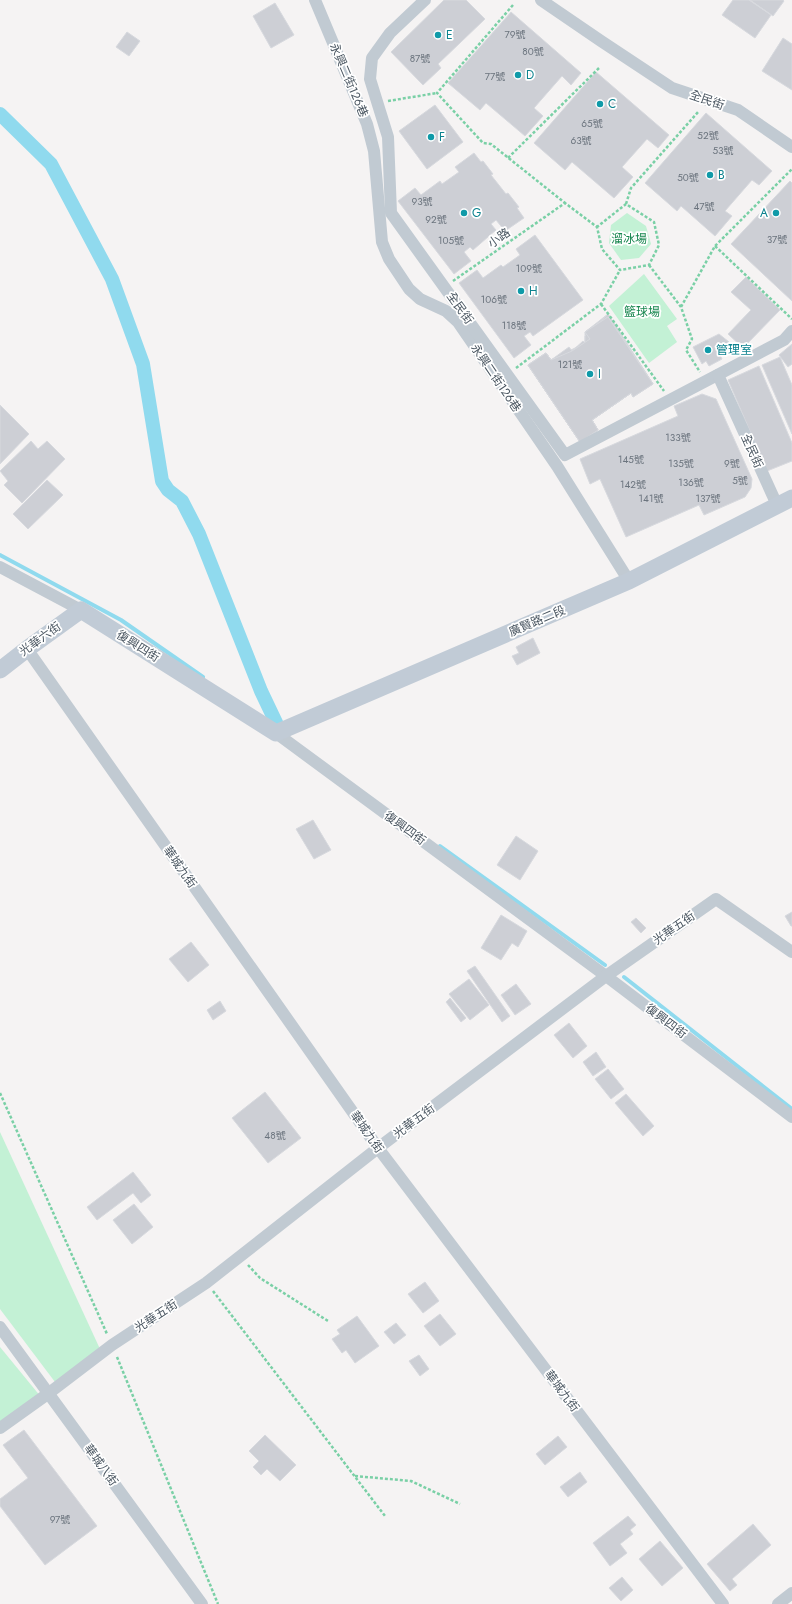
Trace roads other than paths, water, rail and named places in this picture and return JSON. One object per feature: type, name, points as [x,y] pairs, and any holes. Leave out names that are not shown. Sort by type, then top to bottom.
[{"type":"street","name":"永興二街126巷","points":[[315,0],[367,124],[374,151],[382,242],[389,258],[409,289],[420,299],[446,311],[458,322],[557,466],[629,581]]},
{"type":"street","name":"全民街","points":[[425,0],[390,33],[372,58],[370,79],[388,137],[391,212],[565,455],[784,340],[792,331]]},
{"type":"street","name":"全民街","points":[[542,0],[672,88],[738,110],[792,147]]},
{"type":"street","name":"全民街","points":[[718,374],[784,501]]},
{"type":"street","name":"廣賢路二段","points":[[276,733],[629,581],[784,501]]},
{"type":"street","name":"復興四街","points":[[0,567],[81,610],[276,733],[606,976],[792,1117]]},
{"type":"street","name":"光華六街","points":[[0,670],[81,610]]},
{"type":"street","name":"華城九街","points":[[27,649],[378,1148],[723,1604]]},
{"type":"street","name":"光華五街","points":[[0,1428],[112,1345],[206,1283],[378,1148],[606,976],[716,899],[792,952]]},
{"type":"street","name":"華城八街","points":[[0,1326],[202,1604]]},
{"type":"street","points":[[778,1604],[792,1593]]},
{"type":"waterway","points":[[0,114],[51,164],[112,279],[143,364],[162,481],[168,490],[182,501],[199,534],[261,691],[280,731]]},
{"type":"waterway","points":[[0,555],[121,620],[203,677]]},
{"type":"waterway","points":[[440,846],[605,965]]},
{"type":"waterway","points":[[624,977],[792,1109]]},
{"type":"place","name":"E","points":[[438,35]]},
{"type":"place","name":"D","points":[[518,75]]},
{"type":"place","name":"C","points":[[600,104]]},
{"type":"place","name":"F","points":[[431,137]]},
{"type":"place","name":"B","points":[[710,175]]},
{"type":"place","name":"G","points":[[464,213]]},
{"type":"place","name":"A","points":[[776,213]]},
{"type":"place","name":"H","points":[[521,291]]},
{"type":"place","name":"管理室","points":[[708,350]]},
{"type":"place","name":"I","points":[[590,374]]},
{"type":"park label","name":"溜冰場","points":[[629,239]]},
{"type":"park label","name":"籃球場","points":[[642,312]]}]
